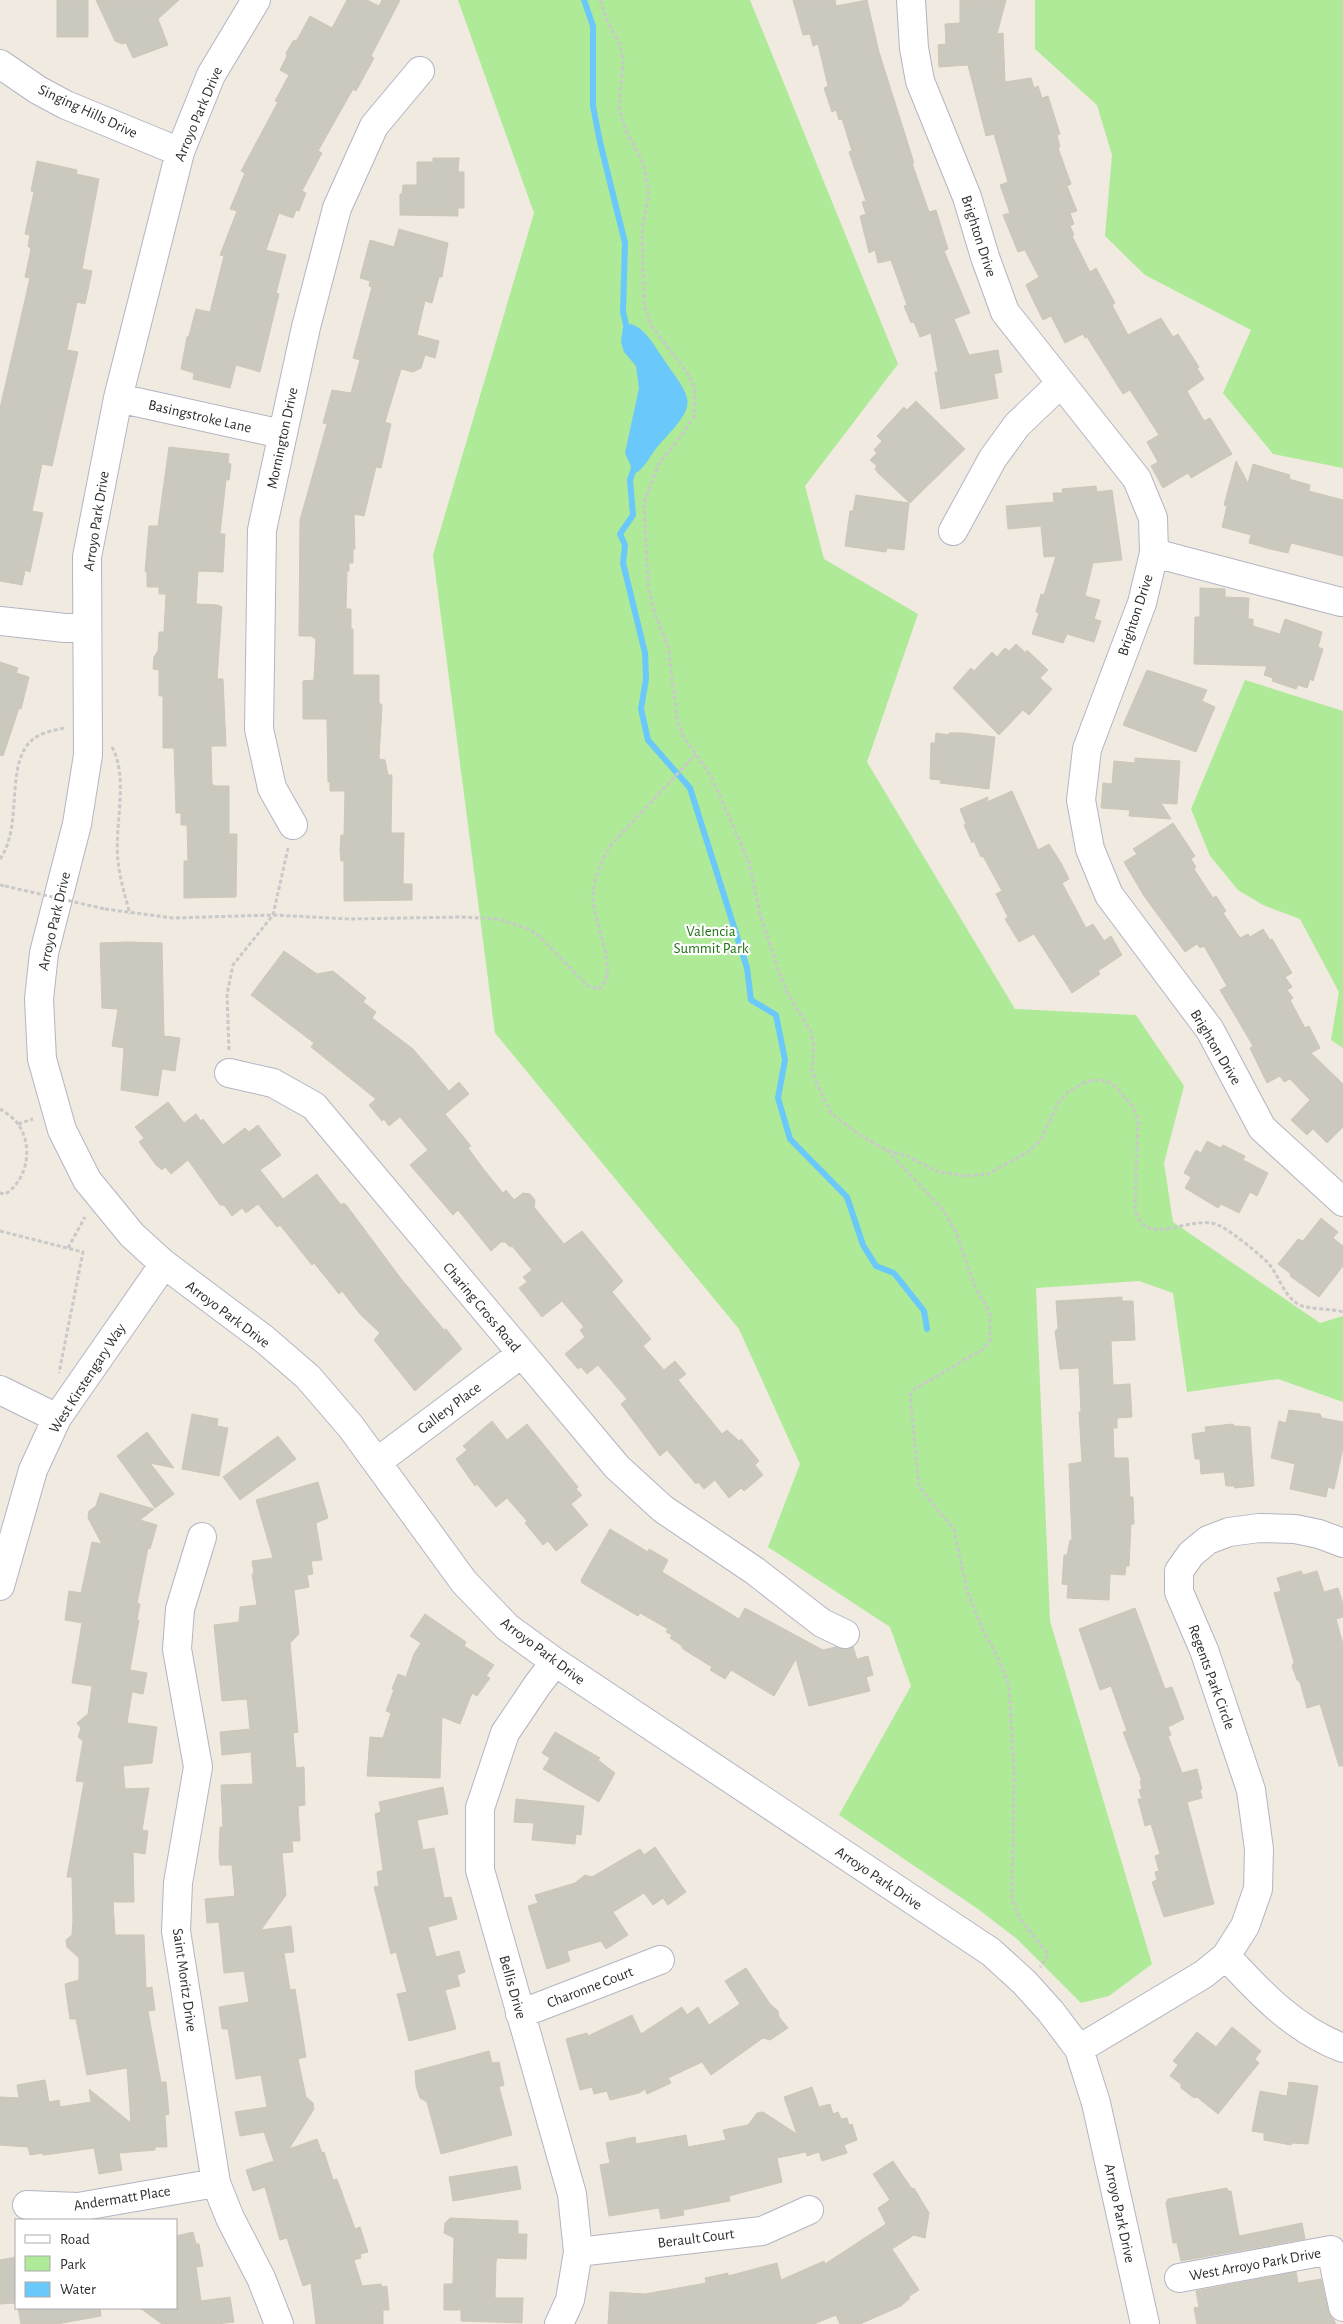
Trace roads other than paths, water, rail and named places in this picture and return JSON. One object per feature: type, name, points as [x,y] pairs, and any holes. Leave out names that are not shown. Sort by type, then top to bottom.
[{"type":"street","name":"Arroyo Park Drive","points":[[256,0],[211,75],[180,152],[118,398],[87,557],[88,756],[77,824],[44,953],[38,999],[42,1059],[62,1130],[87,1180],[132,1235],[164,1264],[264,1339],[308,1377],[352,1428],[464,1582],[507,1627],[555,1662],[991,1952],[1025,1983],[1051,2012],[1079,2049],[1096,2103],[1144,2324]]},
{"type":"street","name":"Brighton Drive","points":[[912,0],[914,48],[920,81],[968,198],[985,257],[1005,312],[1137,479],[1153,518],[1154,553],[1142,602],[1087,749],[1081,800],[1090,849],[1109,894],[1210,1030],[1262,1128],[1343,1202]]},
{"type":"street","name":"Singing Hills Drive","points":[[0,64],[38,90],[66,104],[180,152]]},
{"type":"street","name":"Mornington Drive","points":[[293,825],[272,788],[259,729],[262,530],[306,327],[337,208],[374,126],[420,71]]},
{"type":"street","points":[[953,531],[993,458],[1017,426],[1061,383]]},
{"type":"street","name":"Basingstroke Lane","points":[[118,398],[282,434]]},
{"type":"street","points":[[1154,553],[1341,602]]},
{"type":"street","points":[[0,620],[65,628],[87,627]]},
{"type":"street","name":"Charing Cross Road","points":[[229,1073],[273,1083],[314,1106],[617,1467],[663,1509],[731,1554],[822,1623],[846,1634]]},
{"type":"street","name":"West Kirstengary Way","points":[[0,1586],[33,1470],[57,1418],[164,1264]]},
{"type":"street","name":"Gallery Place","points":[[376,1462],[521,1354]]},
{"type":"street","points":[[0,1390],[57,1418]]},
{"type":"street","name":"Regents Park Circle","points":[[1079,2049],[1204,1974],[1226,1956],[1245,1926],[1258,1889],[1259,1848],[1251,1790],[1204,1650],[1179,1592],[1179,1572],[1191,1554],[1208,1540],[1229,1532],[1259,1528],[1295,1529],[1319,1534],[1343,1543]]},
{"type":"street","name":"Saint Moritz Drive","points":[[202,1537],[180,1609],[177,1649],[198,1767],[178,1883],[176,1931],[216,2183],[230,2218],[261,2278],[279,2324]]},
{"type":"street","name":"Bellis Drive","points":[[555,1662],[506,1733],[480,1808],[480,1870],[572,2194],[578,2252],[570,2300],[560,2324]]},
{"type":"street","points":[[1226,1956],[1257,1990],[1290,2020],[1321,2040],[1343,2048]]},
{"type":"street","name":"Charonne Court","points":[[520,2014],[660,1960]]},
{"type":"street","name":"Andermatt Place","points":[[27,2204],[78,2207],[216,2183]]},
{"type":"street","name":"Berault Court","points":[[578,2252],[762,2231],[809,2210]]},
{"type":"street","name":"West Arroyo Park Drive","points":[[1179,2278],[1331,2250],[1340,2278],[1343,2306]]},
{"type":"water","points":[[631,324],[644,332],[651,341],[680,383],[687,401],[686,410],[681,419],[636,473],[633,471],[625,453],[639,388],[636,366],[624,352],[621,342],[623,327]]},
{"type":"waterway","points":[[584,0],[593,26],[593,106],[625,243],[623,312],[628,333]]},
{"type":"waterway","points":[[635,465],[630,480],[633,515],[620,534],[625,545],[623,563],[645,653],[646,679],[641,709],[648,740],[690,788],[747,968],[751,1000],[776,1015],[785,1060],[778,1098],[790,1139],[847,1197],[863,1245],[876,1266],[894,1273],[924,1311],[927,1329]]},
{"type":"park label","name":"Valencia Summit Park","points":[[711,940]]}]
